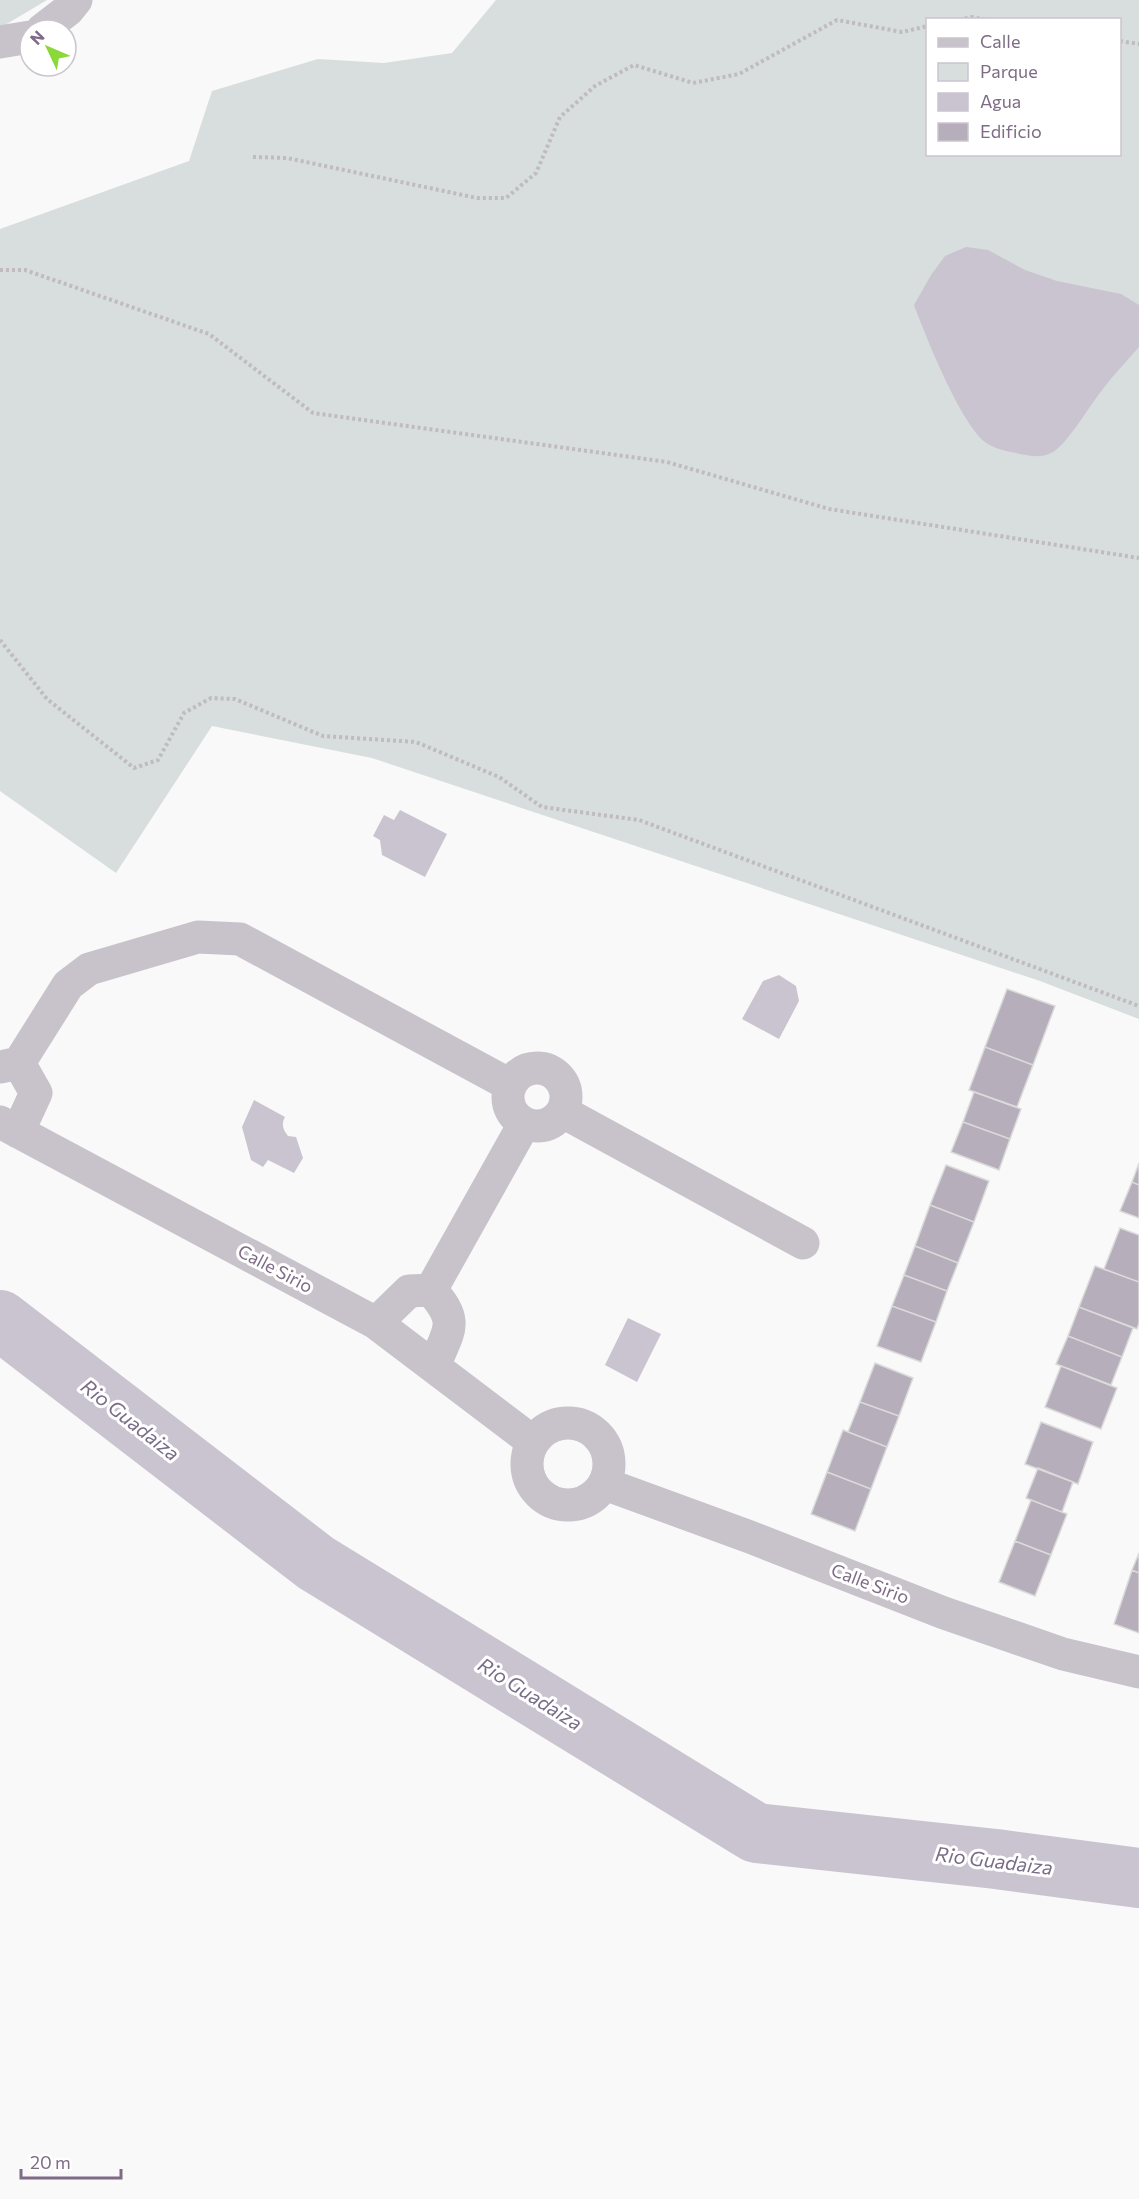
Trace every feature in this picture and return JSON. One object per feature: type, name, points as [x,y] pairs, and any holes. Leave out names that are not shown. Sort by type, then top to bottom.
[{"type":"street","points":[[58,18],[76,0]]},
{"type":"street","points":[[0,42],[18,39]]},
{"type":"street","points":[[9,1127],[36,1094],[9,1065],[68,986],[89,969],[198,937],[240,939],[510,1085]]},
{"type":"street","points":[[536,1068],[551,1071],[563,1081],[567,1097],[563,1112],[553,1122],[539,1127],[524,1124],[515,1118],[509,1108],[507,1096],[510,1085],[520,1072],[536,1068]]},
{"type":"street","points":[[563,1112],[803,1243]]},
{"type":"street","points":[[431,1290],[524,1124]]},
{"type":"street","name":"Calle Sirio","points":[[9,1127],[376,1323],[533,1442]]},
{"type":"street","points":[[376,1323],[409,1291],[431,1290]]},
{"type":"street","points":[[431,1290],[445,1306],[450,1324],[434,1366]]},
{"type":"street","points":[[569,1422],[590,1428],[605,1443],[610,1464],[605,1484],[590,1500],[569,1507],[547,1501],[532,1485],[526,1464],[533,1442],[548,1428],[569,1422]]},
{"type":"street","name":"Calle Sirio","points":[[605,1484],[750,1537],[944,1613],[1063,1654],[1139,1672]]},
{"type":"path","points":[[253,157],[287,158],[477,198],[506,198],[536,173],[560,117],[595,86],[634,65],[693,83],[739,74],[837,20],[902,32],[926,26]]},
{"type":"path","points":[[1121,41],[1139,45]]},
{"type":"path","points":[[0,270],[25,270],[209,334],[313,413],[668,462],[829,509],[1139,558]]},
{"type":"path","points":[[0,640],[46,699],[135,768],[158,760],[184,713],[211,698],[235,699],[323,736],[416,742],[499,777],[542,807],[639,820],[1139,1006]]},
{"type":"green space","points":[[0,0],[47,0],[0,28]]},
{"type":"green space","points":[[496,0],[1139,0],[1139,1019],[1040,981],[372,758],[212,726],[116,873],[0,791],[0,229],[189,161],[212,91],[318,59],[384,63],[452,53]]},
{"type":"water","points":[[966,247],[988,250],[1025,270],[1057,281],[1121,294],[1139,305],[1139,347],[1107,383],[1064,442],[1047,455],[1036,456],[998,449],[989,445],[975,432],[955,398],[919,319],[914,305],[931,275],[945,256]]},
{"type":"water","points":[[400,810],[447,834],[425,877],[382,855],[380,840],[373,836],[384,815],[394,820]]},
{"type":"water","points":[[779,975],[796,986],[799,1001],[779,1039],[742,1019],[763,981]]},
{"type":"water","points":[[254,1100],[285,1117],[283,1125],[285,1131],[288,1136],[296,1137],[303,1158],[294,1173],[268,1160],[263,1167],[251,1160],[242,1127]]},
{"type":"water","points":[[628,1318],[661,1334],[637,1382],[605,1365]]},
{"type":"building","points":[[1007,989],[1055,1006],[1033,1065],[985,1047]]},
{"type":"building","points":[[985,1047],[1033,1065],[1017,1107],[969,1090]]},
{"type":"building","points":[[974,1092],[1021,1109],[1010,1139],[963,1122]]},
{"type":"building","points":[[963,1122],[1010,1139],[999,1170],[951,1152]]},
{"type":"building","points":[[1139,1163],[1139,1185],[1132,1182]]},
{"type":"building","points":[[946,1165],[989,1181],[974,1222],[930,1205]]},
{"type":"building","points":[[1132,1182],[1139,1185],[1139,1218],[1120,1211]]},
{"type":"building","points":[[930,1205],[974,1222],[958,1263],[915,1246]]},
{"type":"building","points":[[1120,1228],[1139,1235],[1139,1282],[1104,1269]]},
{"type":"building","points":[[915,1246],[958,1263],[947,1291],[904,1275]]},
{"type":"building","points":[[1095,1266],[1139,1282],[1137,1329],[1079,1307]]},
{"type":"building","points":[[904,1275],[947,1291],[936,1322],[892,1306]]},
{"type":"building","points":[[892,1306],[936,1322],[921,1362],[877,1346]]},
{"type":"building","points":[[1079,1307],[1133,1328],[1122,1357],[1068,1336]]},
{"type":"building","points":[[1068,1336],[1122,1357],[1111,1385],[1056,1364]]},
{"type":"building","points":[[875,1363],[913,1378],[899,1416],[860,1402]]},
{"type":"building","points":[[1061,1366],[1117,1388],[1101,1429],[1045,1407]]},
{"type":"building","points":[[860,1402],[899,1416],[887,1447],[848,1432]]},
{"type":"building","points":[[1041,1422],[1093,1442],[1078,1484],[1025,1464]]},
{"type":"building","points":[[843,1430],[887,1447],[871,1489],[827,1472]]},
{"type":"building","points":[[1038,1468],[1073,1482],[1062,1512],[1026,1498]]},
{"type":"building","points":[[827,1472],[871,1489],[855,1531],[811,1514]]},
{"type":"building","points":[[1031,1500],[1067,1514],[1051,1555],[1015,1541]]},
{"type":"building","points":[[1015,1541],[1051,1555],[1035,1596],[999,1582]]},
{"type":"building","points":[[1139,1553],[1139,1573],[1132,1570]]},
{"type":"building","points":[[1132,1570],[1139,1573],[1139,1633],[1114,1624]]},
{"type":"waterway","name":"Rio Guadaiza","points":[[0,1320],[316,1563],[756,1833],[996,1859],[1139,1878]]}]
